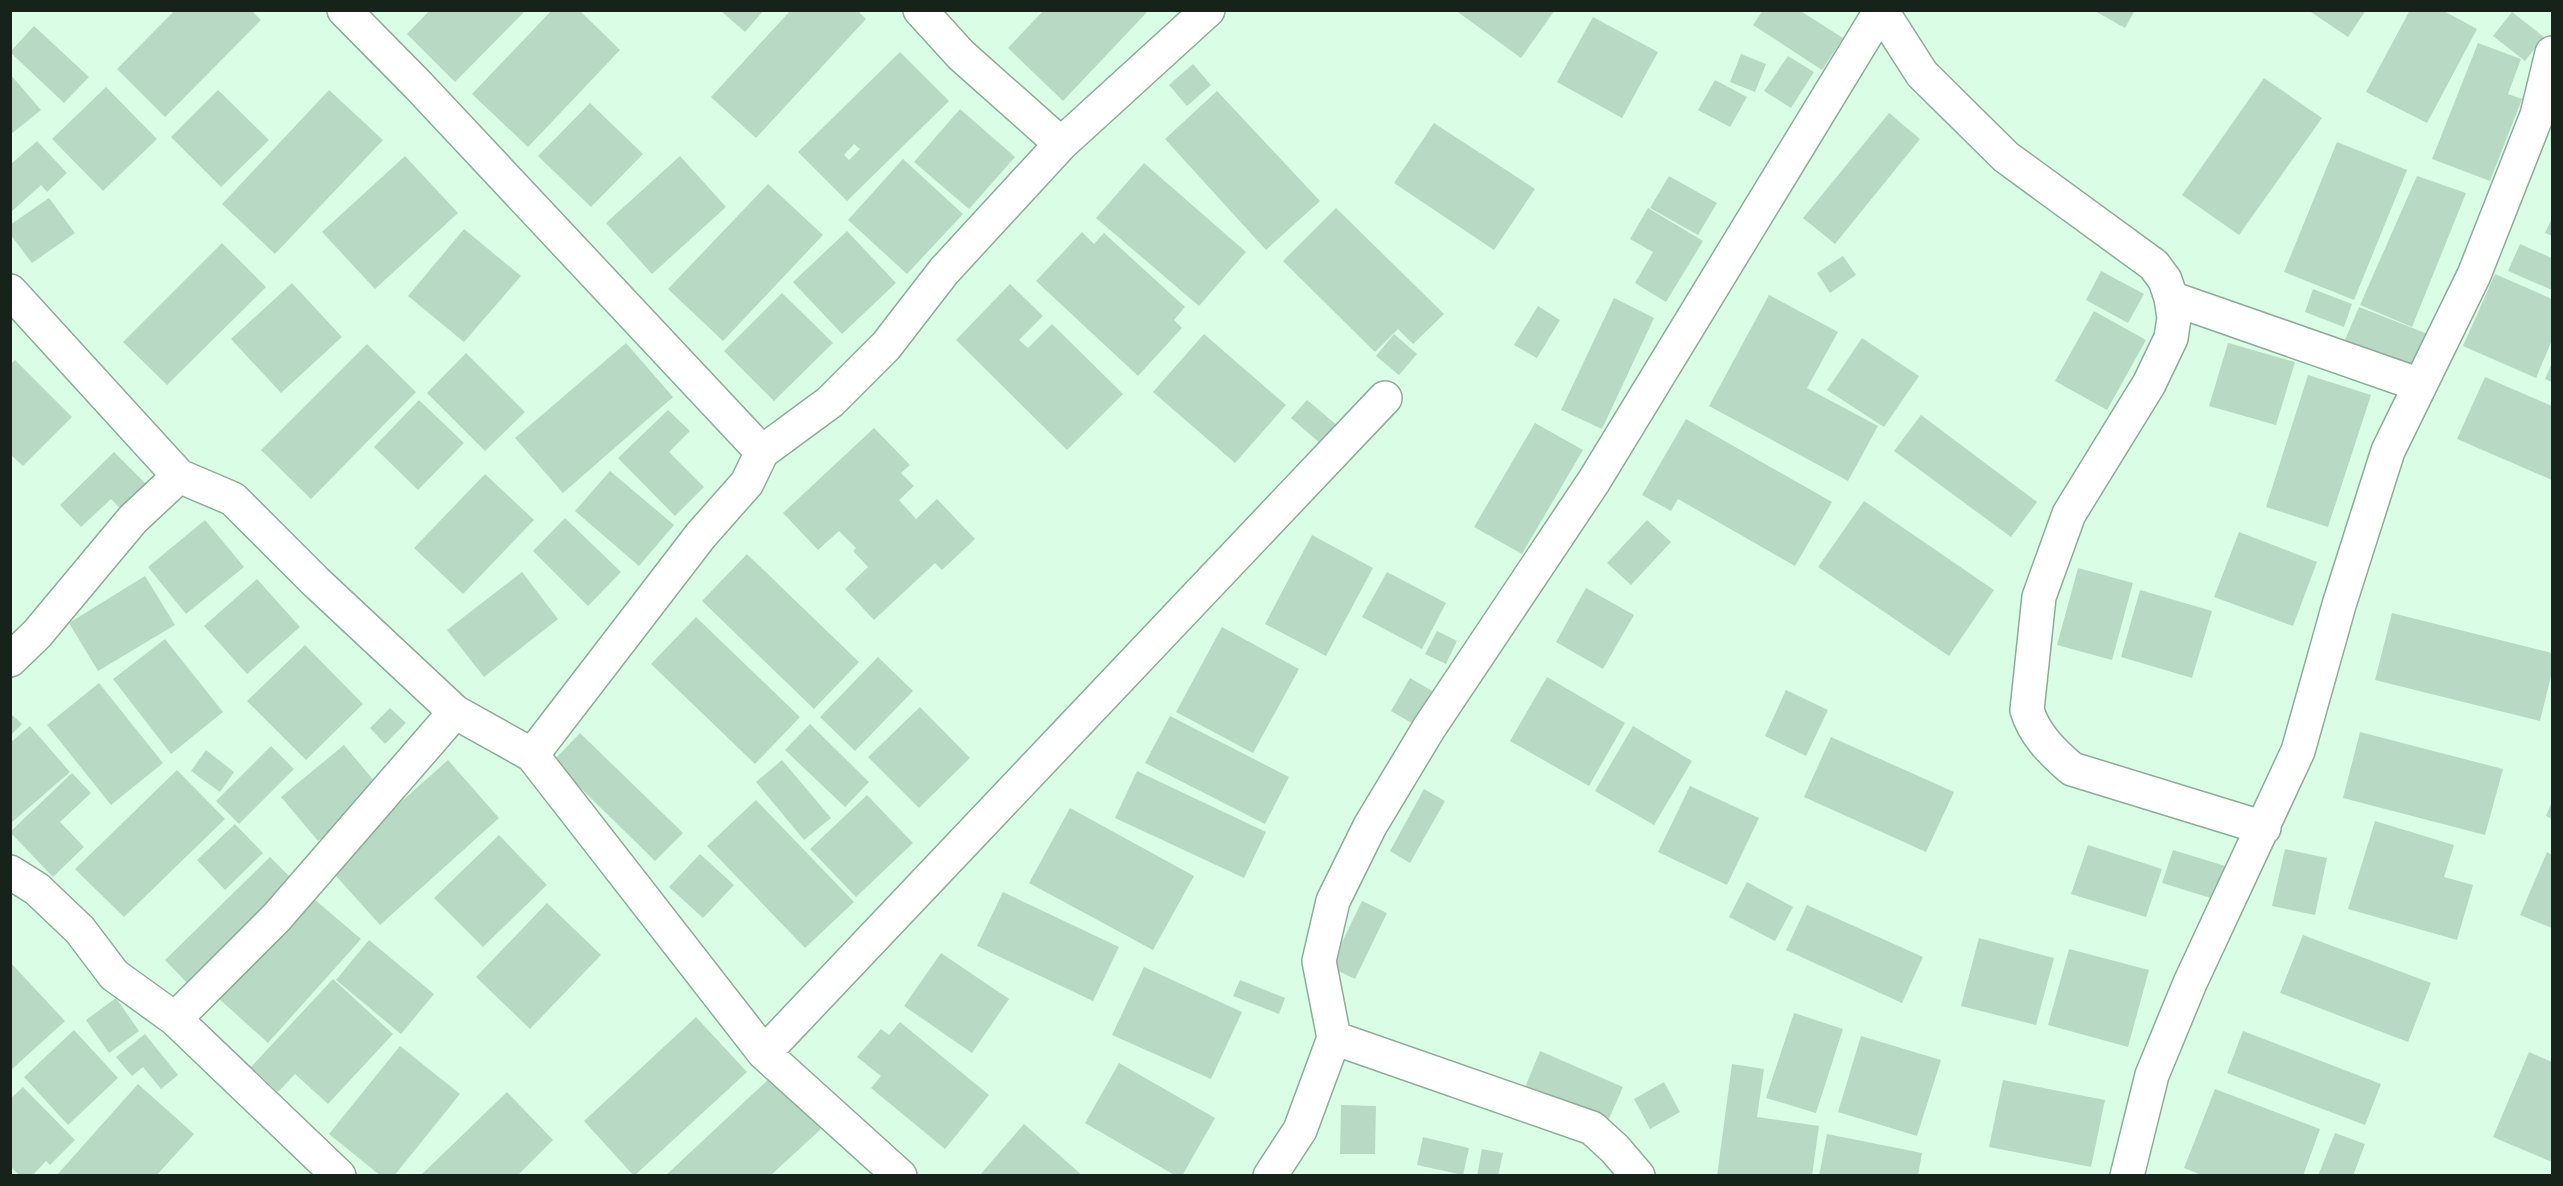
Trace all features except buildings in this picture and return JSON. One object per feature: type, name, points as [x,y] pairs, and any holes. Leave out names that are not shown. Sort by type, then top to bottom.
[{"type":"street","points":[[344,10],[418,85],[762,452]]},
{"type":"street","points":[[920,10],[961,55],[1061,144]]},
{"type":"street","points":[[532,755],[701,535],[747,483],[762,452],[830,402],[886,346],[944,271],[1061,144],[1208,10]]},
{"type":"street","points":[[1270,1176],[1300,1130],[1334,1038],[1320,961],[1333,901],[1370,826],[1429,728],[1594,481],[1881,10],[1922,74],[2006,157],[2154,265],[2165,280],[2171,297],[2175,318],[2171,338],[2149,384],[2069,514],[2039,597],[2027,710],[2030,723],[2046,744],[2072,769],[2264,828]]},
{"type":"street","points":[[2127,1176],[2152,1075],[2190,983],[2298,751],[2339,605],[2388,451],[2478,264],[2537,115],[2553,53]]},
{"type":"street","points":[[10,291],[179,476],[233,499],[316,582],[455,712],[532,755],[764,1053],[900,1176]]},
{"type":"street","points":[[2171,297],[2420,385]]},
{"type":"street","points":[[764,1053],[1385,399]]},
{"type":"street","points":[[10,660],[37,634],[133,519],[179,476]]},
{"type":"street","points":[[175,1019],[277,917],[455,712]]},
{"type":"street","points":[[10,872],[37,889],[80,930],[114,975],[175,1019],[339,1176]]},
{"type":"street","points":[[1334,1038],[1592,1128],[1638,1176]]}]
